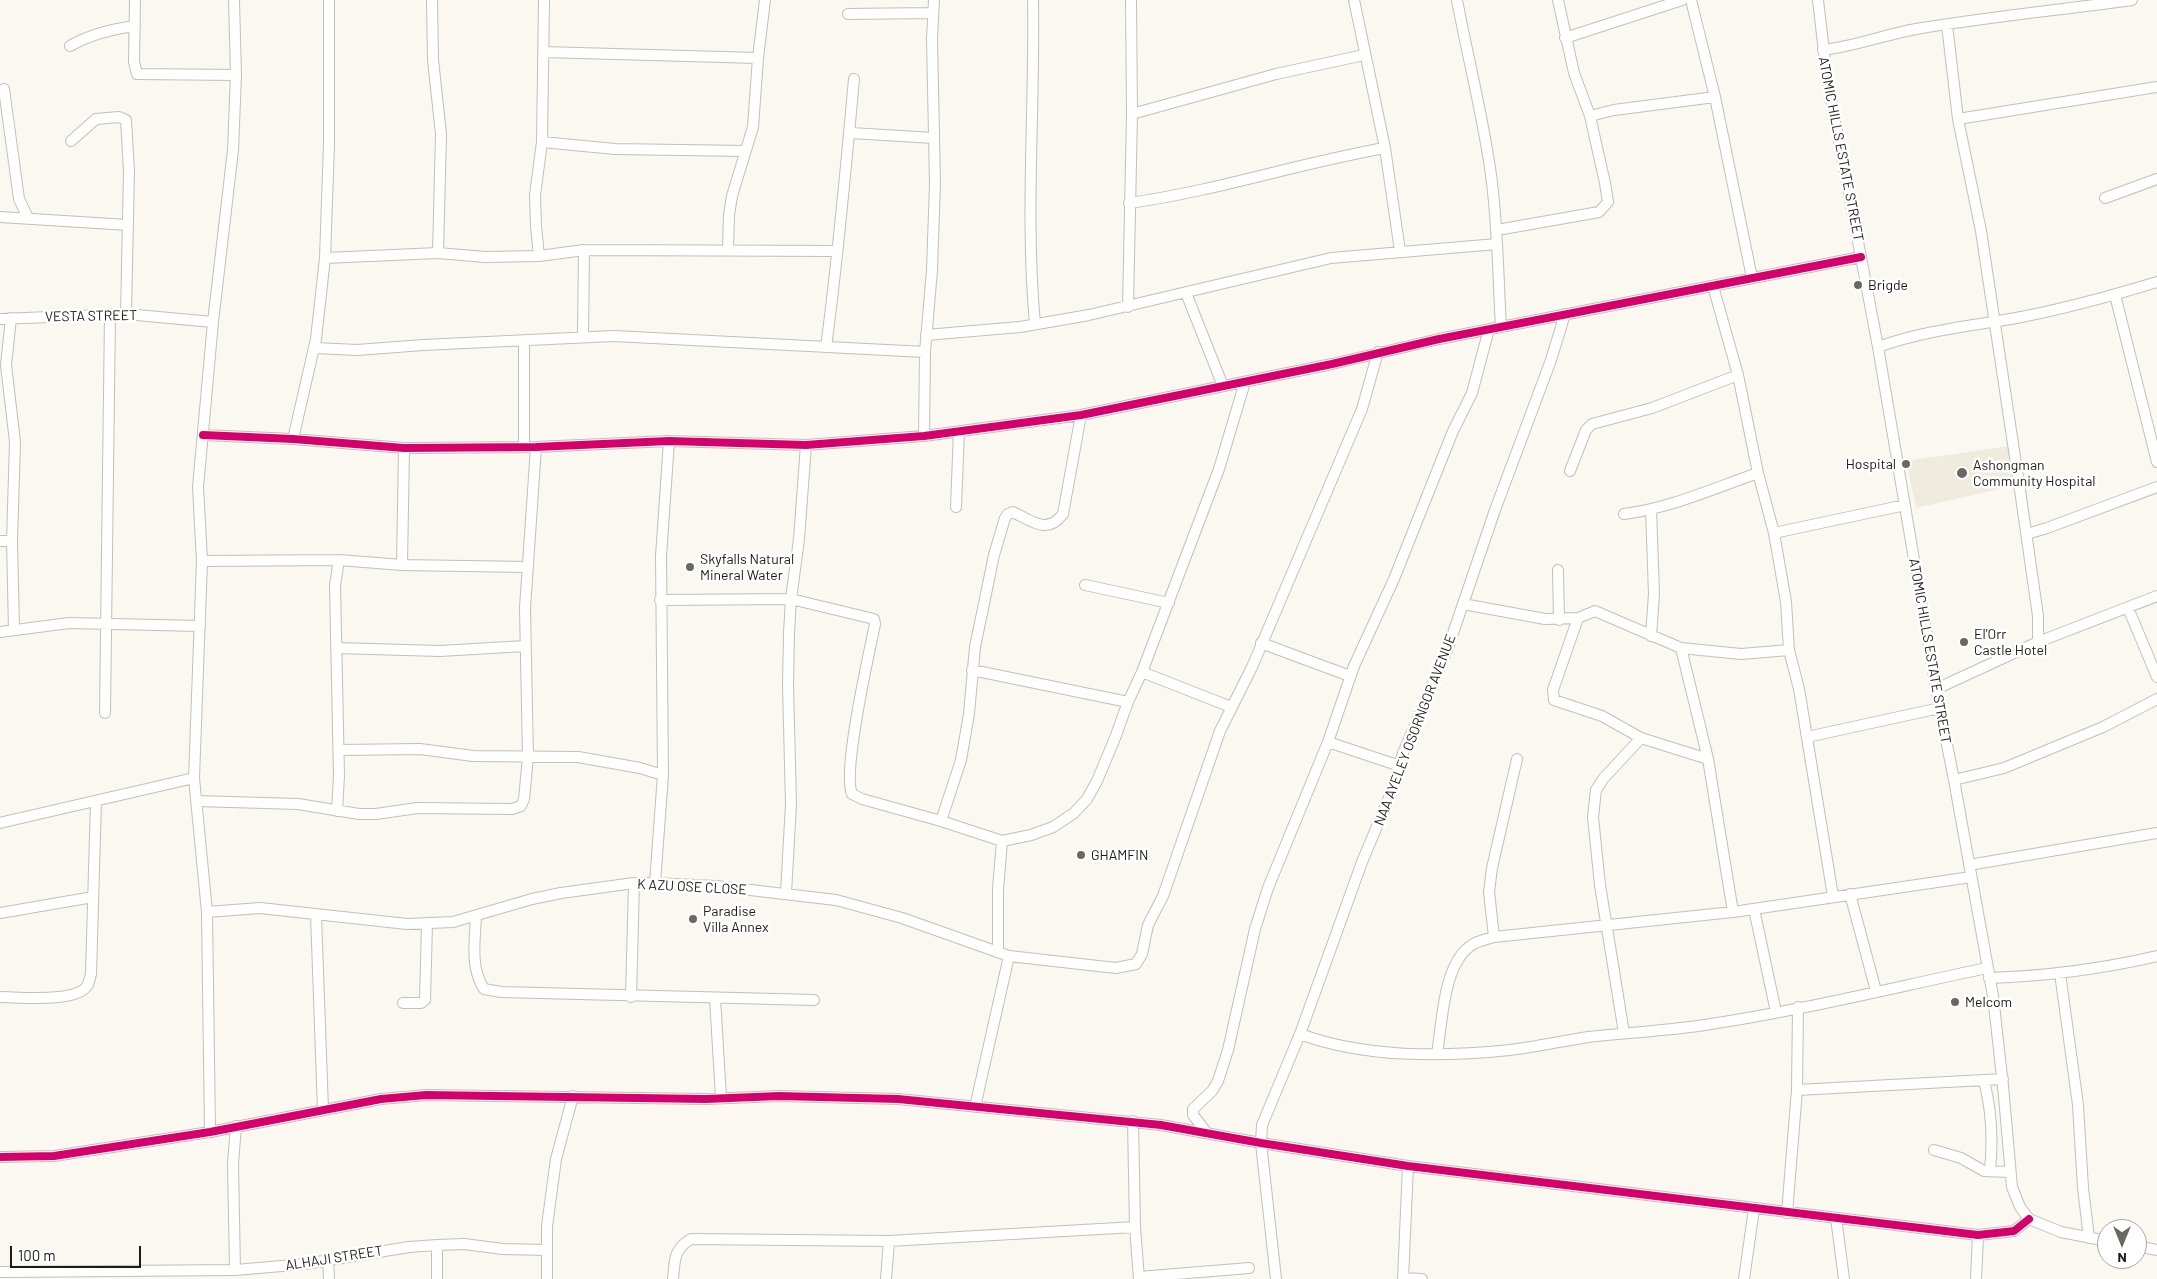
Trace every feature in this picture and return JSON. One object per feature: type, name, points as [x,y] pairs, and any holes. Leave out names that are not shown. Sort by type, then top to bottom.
[{"type":"street","points":[[135,0],[134,68],[137,74],[236,75]]},
{"type":"street","points":[[210,1132],[207,912],[194,778],[202,561],[198,487],[213,322],[233,150],[236,75],[234,0]]},
{"type":"street","points":[[293,439],[315,348],[325,258],[329,0]]},
{"type":"street","points":[[432,0],[433,60],[441,134],[438,254]]},
{"type":"street","points":[[539,256],[535,195],[542,142],[544,0]]},
{"type":"street","points":[[728,249],[729,215],[745,151],[753,128],[764,0]]},
{"type":"street","points":[[924,436],[924,352],[932,270],[935,184],[932,13],[934,0]]},
{"type":"street","points":[[1033,0],[1034,59],[1030,228],[1035,324]]},
{"type":"street","points":[[1128,307],[1132,114],[1131,0]]},
{"type":"street","points":[[1354,0],[1364,55],[1386,148],[1400,251]]},
{"type":"street","points":[[1457,0],[1481,110],[1492,176],[1497,230],[1501,327]]},
{"type":"street","points":[[1497,230],[1591,214],[1604,209],[1608,202],[1590,116],[1574,73],[1558,0]]},
{"type":"street","points":[[1565,38],[1682,0]]},
{"type":"street","points":[[1690,0],[1715,97],[1752,278]]},
{"type":"street","name":"ATOMIC HILLS ESTATE STREET","points":[[1818,0],[1822,50],[1862,257],[1936,689],[1993,996],[2003,1079],[2010,1172],[2015,1197],[2029,1219]]},
{"type":"street","points":[[1822,50],[1852,46],[1897,33],[2002,15],[2056,11],[2132,0]]},
{"type":"street","points":[[848,14],[932,13]]},
{"type":"street","points":[[1947,25],[1958,119],[1982,231],[2027,534],[2038,616],[2038,642]]},
{"type":"street","points":[[70,46],[94,34],[135,26]]},
{"type":"street","points":[[543,52],[758,58]]},
{"type":"street","points":[[1132,114],[1276,74],[1364,55]]},
{"type":"street","points":[[826,347],[846,159],[851,133],[854,78]]},
{"type":"street","points":[[1958,119],[2157,87]]},
{"type":"street","points":[[4,89],[19,199],[28,218]]},
{"type":"street","points":[[1590,116],[1614,110],[1715,97]]},
{"type":"street","points":[[71,141],[96,119],[119,117],[126,120],[129,172],[126,314]]},
{"type":"street","points":[[851,133],[933,138]]},
{"type":"street","points":[[542,142],[615,149],[745,151]]},
{"type":"street","points":[[1129,203],[1215,188],[1325,159],[1386,148]]},
{"type":"street","points":[[2104,198],[2157,179]]},
{"type":"street","points":[[0,217],[128,225]]},
{"type":"street","points":[[926,335],[1035,324],[1128,307],[1332,258],[1497,244]]},
{"type":"street","points":[[325,258],[438,254],[485,257],[539,256],[584,250],[728,249],[837,251]]},
{"type":"street","points":[[583,337],[584,250]]},
{"type":"street","points":[[203,435],[293,439],[404,448],[536,447],[669,441],[806,445],[924,436],[1081,415],[1245,382],[1489,329],[1862,257]]},
{"type":"street","points":[[1878,347],[1897,340],[1958,326],[1994,321],[2115,295],[2157,282]]},
{"type":"street","points":[[1712,286],[1738,375],[1758,473],[1774,533],[1786,602],[1789,650],[1799,689],[1833,896]]},
{"type":"street","points":[[1186,293],[1223,386]]},
{"type":"street","points":[[2115,295],[2157,462]]},
{"type":"street","points":[[105,713],[110,314]]},
{"type":"street","name":"VESTA STREET","points":[[5,318],[126,314],[213,322]]},
{"type":"street","name":"NAA AYELEY OSORNGOR AVENUE","points":[[1276,1279],[1260,1143],[1262,1125],[1300,1034],[1362,862],[1423,704],[1448,648],[1494,510],[1551,360],[1565,314]]},
{"type":"street","points":[[5,318],[6,365],[15,442],[12,541],[14,630]]},
{"type":"street","points":[[1207,1133],[1194,1115],[1193,1109],[1212,1091],[1218,1081],[1228,1050],[1246,964],[1268,888],[1328,742],[1350,676],[1397,571],[1453,431],[1472,393],[1489,329]]},
{"type":"street","points":[[315,348],[357,350],[423,345],[524,342],[583,337],[667,338],[924,352]]},
{"type":"street","points":[[524,342],[524,447]]},
{"type":"street","points":[[1142,672],[1231,707],[1244,684],[1286,589],[1362,409],[1378,352]]},
{"type":"street","points":[[1570,471],[1586,430],[1592,424],[1659,406],[1738,375]]},
{"type":"street","points":[[660,600],[791,599],[864,616],[875,621],[855,731],[849,783],[852,794],[862,799],[941,821],[1002,841],[1031,835],[1053,827],[1074,813],[1087,799],[1097,781],[1142,672],[1219,469],[1245,382]]},
{"type":"street","points":[[941,821],[962,753],[969,714],[972,670],[994,556],[1005,518],[1013,512],[1044,526],[1054,523],[1063,514],[1081,415]]},
{"type":"street","points":[[956,507],[959,432]]},
{"type":"street","points":[[655,883],[663,775],[664,716],[660,600],[662,518],[669,441]]},
{"type":"street","points":[[786,894],[791,804],[788,685],[791,599],[799,539],[806,445]]},
{"type":"street","points":[[197,800],[298,804],[337,811],[376,814],[417,808],[512,809],[521,806],[524,799],[528,757],[528,685],[525,646],[527,567],[536,447]]},
{"type":"street","points":[[402,565],[404,448]]},
{"type":"street","points":[[1624,514],[1651,510],[1684,500],[1714,487],[1758,473]]},
{"type":"street","points":[[2027,534],[2157,487]]},
{"type":"street","points":[[1774,533],[1905,505]]},
{"type":"street","points":[[1651,510],[1654,594],[1651,636]]},
{"type":"street","points":[[0,541],[12,541]]},
{"type":"street","points":[[202,561],[339,560],[402,565],[527,567]]},
{"type":"street","points":[[337,811],[339,750],[335,584],[339,560]]},
{"type":"street","points":[[1558,570],[1559,620]]},
{"type":"street","points":[[1085,584],[1169,602]]},
{"type":"street","points":[[1936,689],[2038,642],[2157,596]]},
{"type":"street","points":[[1463,604],[1527,617],[1559,620],[1578,618],[1590,612],[1601,613],[1681,648],[1741,654],[1789,650]]},
{"type":"street","points":[[2128,608],[2157,677]]},
{"type":"street","points":[[1578,618],[1553,690],[1553,698],[1561,703],[1602,716],[1641,738],[1708,759]]},
{"type":"street","points":[[0,632],[69,623],[106,622],[200,626]]},
{"type":"street","points":[[1261,643],[1350,676]]},
{"type":"street","points":[[336,648],[440,651],[525,646]]},
{"type":"street","points":[[1681,648],[1708,759],[1733,912]]},
{"type":"street","points":[[972,670],[1128,702]]},
{"type":"street","points":[[1954,780],[2004,768],[2103,727],[2157,699]]},
{"type":"street","name":"K AZU OSE CLOSE","points":[[207,912],[260,908],[407,924],[427,924],[453,922],[532,899],[600,887],[634,883],[716,886],[836,900],[902,918],[1009,956],[1116,968],[1133,966],[1140,960],[1148,925],[1163,896],[1220,731],[1231,707]]},
{"type":"street","points":[[1807,737],[1940,708]]},
{"type":"street","points":[[1624,1033],[1600,885],[1593,817],[1596,790],[1641,738]]},
{"type":"street","points":[[1328,742],[1400,766]]},
{"type":"street","points":[[339,750],[420,749],[473,756],[578,757],[640,768],[663,775]]},
{"type":"street","points":[[1494,937],[1489,892],[1492,868],[1517,759]]},
{"type":"street","points":[[0,823],[194,778]]},
{"type":"street","points":[[0,997],[69,996],[80,992],[87,986],[91,974],[96,800]]},
{"type":"street","points":[[1969,865],[2157,833]]},
{"type":"street","points":[[998,952],[998,889],[1002,841]]},
{"type":"street","points":[[1436,1054],[1445,994],[1460,957],[1468,947],[1479,941],[1494,937],[1607,927],[1733,912],[1971,877]]},
{"type":"street","points":[[632,996],[634,883]]},
{"type":"street","points":[[1850,894],[1876,991]]},
{"type":"street","points":[[0,913],[93,897]]},
{"type":"street","points":[[1754,909],[1776,1012]]},
{"type":"street","points":[[316,914],[323,1110]]},
{"type":"street","points":[[476,916],[475,957],[478,979],[484,989],[501,992],[814,1000]]},
{"type":"street","points":[[403,1003],[421,1003],[426,997],[427,924]]},
{"type":"street","points":[[975,1108],[1009,956]]},
{"type":"street","points":[[1300,1034],[1326,1044],[1348,1048],[1436,1054],[1466,1054],[1624,1033],[1699,1026],[1798,1008],[1876,991],[1988,973],[2060,974],[2110,967],[2157,956]]},
{"type":"street","points":[[2060,974],[2078,1105],[2088,1238]]},
{"type":"street","points":[[715,998],[721,1098]]},
{"type":"street","points":[[1787,1213],[1797,1090],[1798,1008]]},
{"type":"street","points":[[1797,1090],[2003,1079]]},
{"type":"street","points":[[1984,1081],[1991,1108],[1990,1171]]},
{"type":"street","points":[[0,1157],[54,1156],[210,1132],[381,1099],[426,1095],[864,1098],[1133,1121],[1408,1166],[1787,1213],[1978,1234],[2014,1231],[2029,1219],[2061,1232],[2097,1239]]},
{"type":"street","points":[[547,1279],[547,1226],[556,1159],[574,1096]]},
{"type":"street","points":[[1133,1121],[1135,1227],[1139,1278],[1249,1268]]},
{"type":"street","points":[[236,1126],[233,1164],[236,1270]]},
{"type":"street","points":[[1934,1150],[1960,1158],[1984,1171],[2010,1172]]},
{"type":"street","points":[[1408,1166],[1404,1279],[1422,1279]]},
{"type":"street","points":[[1744,1279],[1754,1209]]},
{"type":"street","points":[[1836,1218],[1844,1279]]},
{"type":"street","points":[[673,1279],[676,1254],[681,1245],[691,1239],[889,1241],[1135,1227]]},
{"type":"street","points":[[1976,1279],[1978,1234]]},
{"type":"street","points":[[886,1279],[889,1241]]},
{"type":"street","name":"ALHAJI STREET","points":[[0,1272],[62,1275],[236,1270],[305,1264],[408,1247],[437,1245],[464,1244],[503,1249],[547,1250]]},
{"type":"street","points":[[437,1245],[437,1279]]},
{"type":"street","points":[[328,1260],[329,1279]]},
{"type":"shaded area","name":"Ashongman Community Hospital","points":[[2010,446],[2017,485],[1916,508],[1906,461]]},
{"type":"cycle path","points":[[203,435],[293,439],[404,448],[536,447],[669,441],[806,445],[924,436],[1081,415],[1332,364],[1439,339],[1861,257]]},
{"type":"cycle path","points":[[0,1157],[54,1156],[210,1132],[381,1099],[426,1095],[706,1099],[779,1096],[898,1099],[1161,1125],[1408,1166],[1978,1235],[2014,1231],[2029,1219]]},
{"type":"place","name":"Brigde","points":[[1858,285]]},
{"type":"place","name":"Hospital","points":[[1906,464]]},
{"type":"place","name":"Ashongman Community Hospital","points":[[1962,473]]},
{"type":"place","name":"Skyfalls Natural Mineral Water","points":[[690,567]]},
{"type":"place","name":"El'Orr Castle Hotel","points":[[1964,642]]},
{"type":"place","name":"GHAMFIN","points":[[1081,855]]},
{"type":"place","name":"Paradise Villa Annex","points":[[693,919]]},
{"type":"place","name":"Melcom","points":[[1955,1002]]}]
